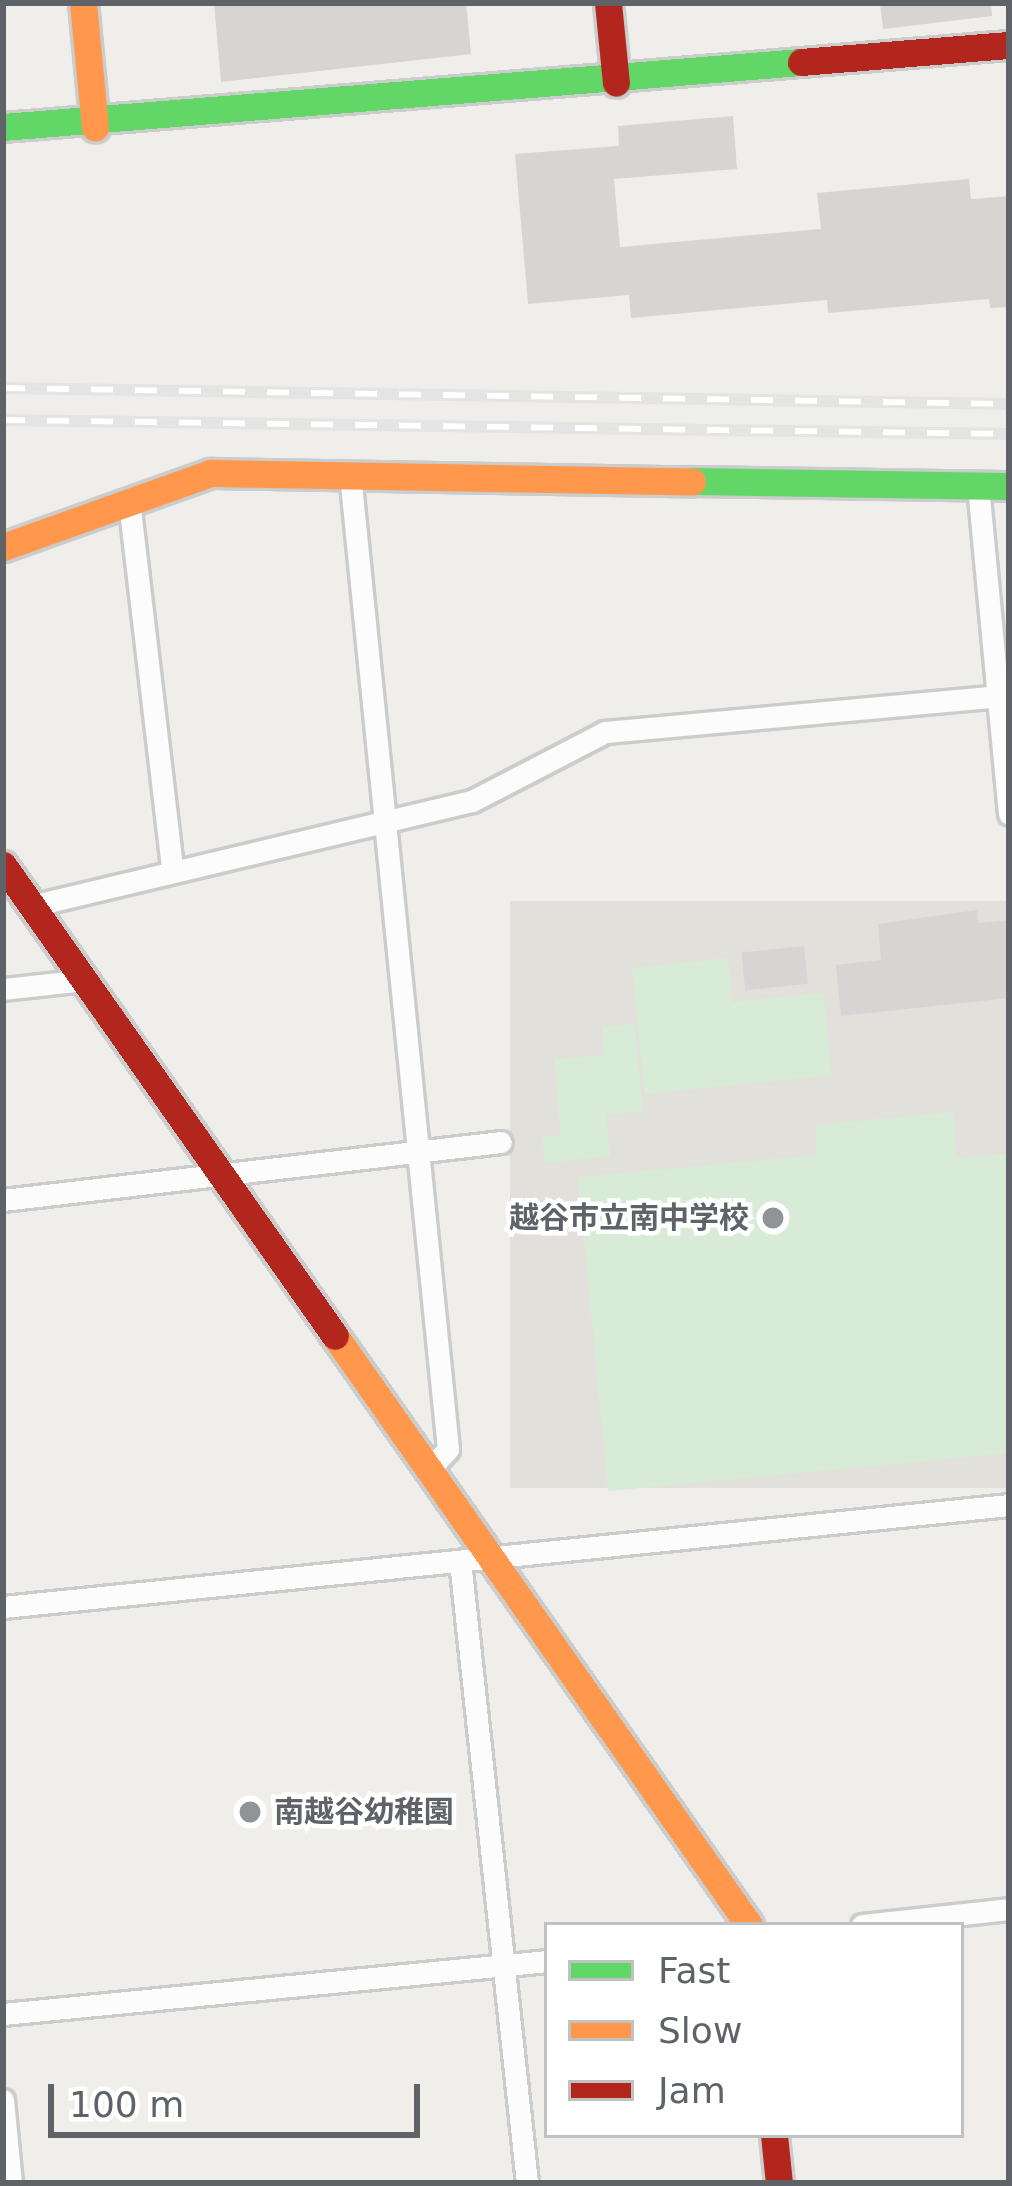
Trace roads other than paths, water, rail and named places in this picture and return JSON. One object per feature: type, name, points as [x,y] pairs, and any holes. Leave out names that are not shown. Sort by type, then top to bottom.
[{"type":"street","points":[[83,3],[95,127]]},
{"type":"street","points":[[608,3],[616,83]]},
{"type":"street","points":[[3,128],[95,127],[1009,45]]},
{"type":"street","points":[[3,547],[211,473],[1009,486]]},
{"type":"street","points":[[350,474],[448,1449],[430,1469]]},
{"type":"street","points":[[978,486],[1002,695],[1009,814]]},
{"type":"street","points":[[130,501],[172,869]]},
{"type":"street","points":[[31,905],[383,815],[472,800],[605,732],[1002,695]]},
{"type":"street","points":[[3,865],[747,1922]]},
{"type":"street","points":[[3,989],[86,980]]},
{"type":"street","points":[[3,1200],[501,1142]]},
{"type":"street","points":[[3,1607],[1009,1504]]},
{"type":"street","points":[[460,1561],[527,2183]]},
{"type":"street","points":[[890,1922],[1009,1909]]},
{"type":"street","points":[[3,2014],[544,1960]]},
{"type":"street","points":[[3,2100],[11,2183]]},
{"type":"street","points":[[774,2138],[779,2183]]},
{"type":"railway","points":[[3,388],[1009,404]]},
{"type":"railway","points":[[3,420],[1009,434]]},
{"type":"place","name":"越谷市立南中学校","points":[[773,1218]]},
{"type":"place","name":"南越谷幼稚園","points":[[250,1812]]}]
